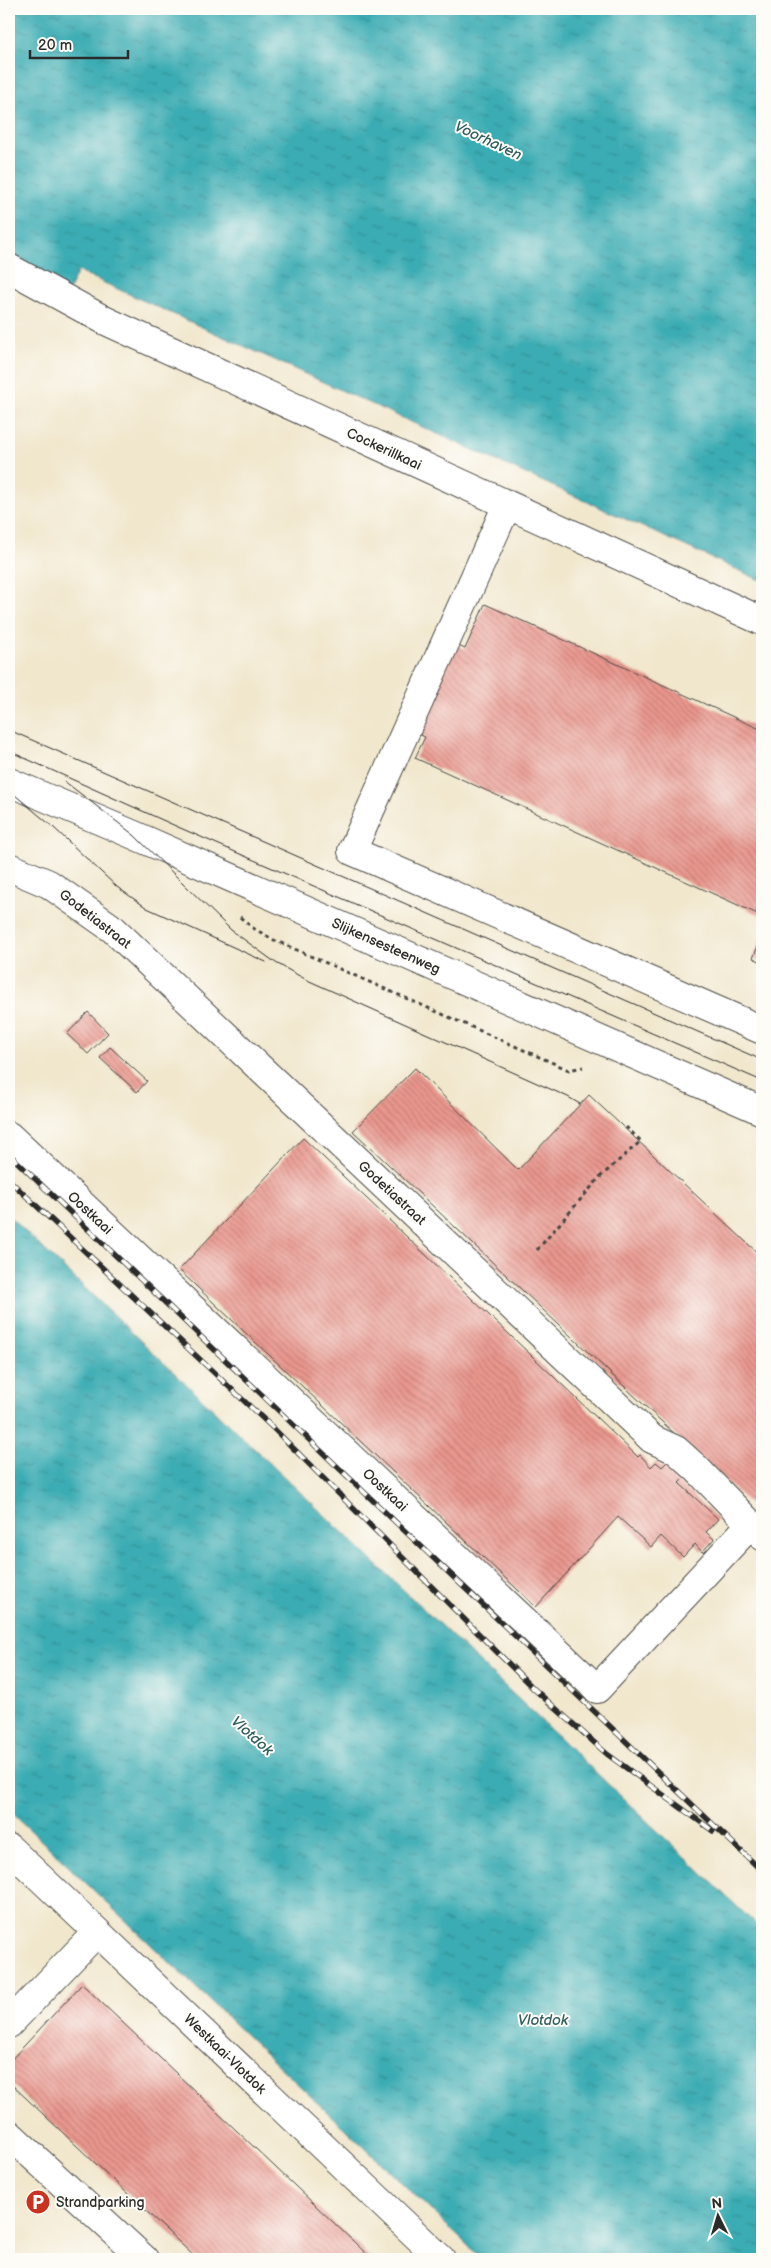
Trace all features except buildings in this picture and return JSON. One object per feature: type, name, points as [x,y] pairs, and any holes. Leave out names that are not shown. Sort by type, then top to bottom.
[{"type":"street","name":"Cockerillkaai","points":[[9,268],[106,321],[762,621]]},
{"type":"street","points":[[507,505],[352,851],[762,1030]]},
{"type":"street","name":"Slijkensesteenweg","points":[[9,782],[762,1111]]},
{"type":"street","name":"Godetiastraat","points":[[9,867],[49,884],[113,929],[652,1439],[676,1450],[756,1530]]},
{"type":"street","name":"Oostkaai","points":[[9,1136],[597,1689],[756,1530]]},
{"type":"street","name":"Westkaai-Vlotdok","points":[[9,1848],[441,2259]]},
{"type":"street","points":[[9,2024],[97,1932]]},
{"type":"street","points":[[9,2134],[144,2259]]},
{"type":"path","points":[[537,1250],[600,1177],[641,1141],[626,1127]]},
{"type":"water","name":"Voorhaven","points":[[9,9],[762,9],[762,581],[78,271],[67,294],[9,261]]},
{"type":"water","name":"Vlotdok","points":[[9,1216],[762,1930],[762,2259],[482,2259],[9,1810]]},
{"type":"tram line","points":[[9,730],[762,1060]]},
{"type":"tram line","points":[[9,751],[178,827],[762,1081]]},
{"type":"tram line","points":[[64,781],[134,835],[231,930],[276,963],[305,979],[580,1104]]},
{"type":"tram line","points":[[9,790],[53,827],[117,887],[147,908],[266,962]]},
{"type":"railway","points":[[9,1154],[762,1871]]},
{"type":"railway","points":[[9,1180],[274,1429],[534,1689],[607,1754],[713,1831]]},
{"type":"place","name":"Strandparking","points":[[38,2202]]}]
